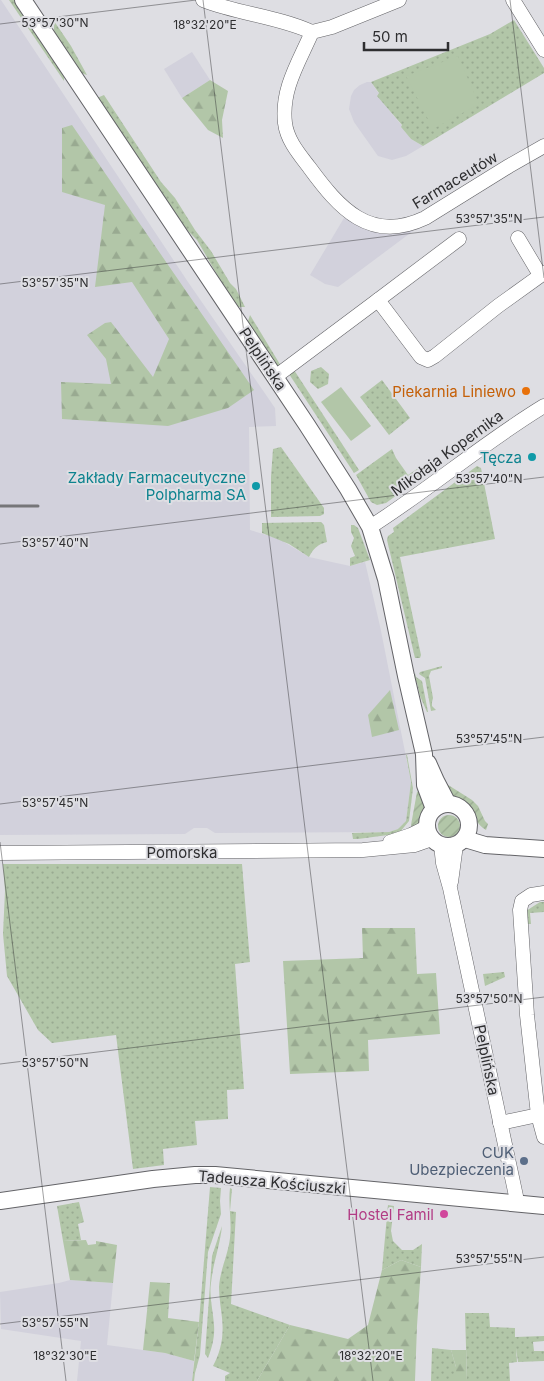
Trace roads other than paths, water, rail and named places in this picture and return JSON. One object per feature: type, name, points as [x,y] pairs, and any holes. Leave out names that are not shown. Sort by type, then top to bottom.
[{"type":"street","name":"Pelplińska","points":[[23,0],[275,377],[348,489],[370,527],[386,579],[424,754],[436,782],[441,806]]},
{"type":"street","points":[[203,0],[295,24],[312,32],[399,0]]},
{"type":"street","points":[[513,0],[544,50]]},
{"type":"street","name":"Farmaceutów","points":[[312,32],[293,73],[288,92],[285,123],[288,134],[296,150],[335,200],[347,211],[364,221],[381,226],[413,224],[544,146]]},
{"type":"street","points":[[378,300],[421,358],[428,360],[542,274],[518,238]]},
{"type":"street","points":[[275,377],[459,239]]},
{"type":"street","name":"Mikołaja Kopernika","points":[[370,527],[544,406]]},
{"type":"street","points":[[448,837],[468,817],[464,810],[457,805],[441,806],[427,821],[448,837],[489,836],[544,849]]},
{"type":"street","name":"Pomorska","points":[[0,853],[363,850],[411,835],[448,837]]},
{"type":"street","name":"Pelplińska","points":[[448,837],[443,863],[516,1196],[515,1204]]},
{"type":"street","points":[[544,893],[531,894],[522,901],[520,910],[527,1015],[538,1115],[544,1137]]},
{"type":"street","points":[[500,1123],[538,1115]]},
{"type":"street","name":"Tadeusza Kościuszki","points":[[0,1200],[175,1176],[208,1175],[544,1206]]},
{"type":"railway","points":[[0,506],[38,506]]},
{"type":"place","name":"Piekarnia Liniewo","points":[[526,391]]},
{"type":"place","name":"Tęcza","points":[[532,457]]},
{"type":"place","name":"Zakłady Farmaceutyczne Polpharma SA","points":[[256,486]]},
{"type":"place","name":"CUK Ubezpieczenia","points":[[524,1161]]},
{"type":"place","name":"Hostel Famil","points":[[444,1214]]}]
